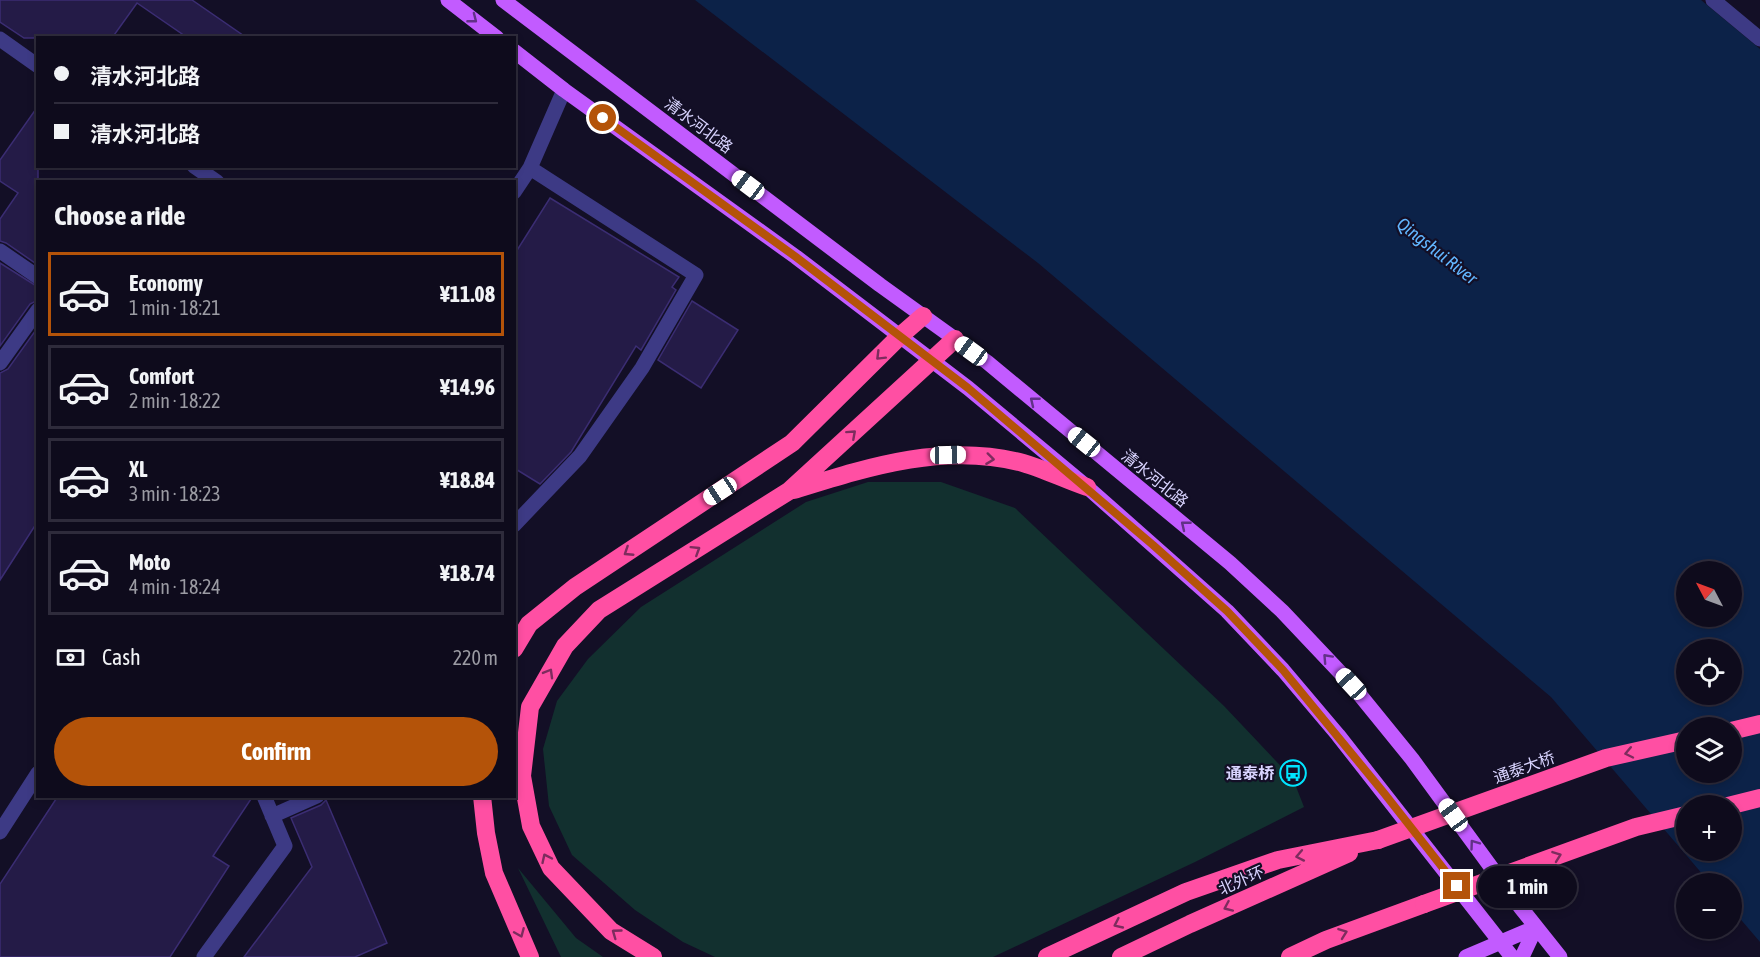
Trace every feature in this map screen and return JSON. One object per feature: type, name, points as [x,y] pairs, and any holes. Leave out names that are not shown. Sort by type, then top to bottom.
[{"type":"highway","points":[[516,646],[529,624],[575,587],[792,443],[923,316]]},
{"type":"highway","points":[[653,957],[611,931],[551,868],[531,826],[522,776],[530,707],[565,646],[599,610],[789,491],[955,339]]},
{"type":"highway","points":[[789,491],[874,466],[935,456],[960,455],[1022,463],[1087,488]]},
{"type":"highway","points":[[1742,728],[1760,724]]},
{"type":"highway","name":"通泰大桥","points":[[1378,840],[1606,758],[1676,743]]},
{"type":"highway","points":[[482,798],[494,873],[530,956]]},
{"type":"highway","points":[[1742,802],[1760,798]]},
{"type":"highway","points":[[1290,957],[1326,940],[1635,827],[1676,817]]},
{"type":"highway","points":[[1047,957],[1186,892],[1278,860],[1378,840]]},
{"type":"highway","name":"北外环","points":[[1121,957],[1378,840]]},
{"type":"main road","points":[[448,0],[494,36]]},
{"type":"main road","name":"清水河北路","points":[[503,0],[987,362],[1230,563],[1282,611],[1351,684],[1412,759],[1560,957]]},
{"type":"main road","points":[[516,53],[564,90],[796,257],[968,388],[1087,488],[1227,611],[1283,670],[1378,784],[1512,957]]},
{"type":"main road","points":[[1466,957],[1536,927]]},
{"type":"main road","points":[[1522,957],[1536,927]]},
{"type":"street","points":[[1713,0],[1760,39]]},
{"type":"street","points":[[0,39],[36,65]]},
{"type":"street","points":[[516,189],[530,168],[564,90]]},
{"type":"street","points":[[197,168],[214,180]]},
{"type":"street","points":[[516,523],[580,456],[642,368],[696,275],[530,168]]},
{"type":"street","points":[[0,251],[36,276]]},
{"type":"street","points":[[0,363],[36,313]]},
{"type":"street","points":[[0,831],[36,775]]},
{"type":"street","points":[[204,957],[285,846],[265,798]]},
{"type":"street","points":[[272,816],[312,798]]},
{"type":"green space","points":[[868,482],[941,482],[1015,508],[1224,706],[1293,779],[1304,807],[1195,862],[993,957],[715,957],[683,942],[635,910],[572,855],[549,806],[543,749],[557,701],[588,659],[641,607],[806,502]]},
{"type":"green space","points":[[518,868],[576,938],[603,957],[561,957]]},
{"type":"water","name":"Qingshui River","points":[[695,0],[1701,0],[1760,49],[1760,942],[1742,921],[1742,873],[1701,873],[1691,861],[1742,861],[1742,795],[1676,795],[1676,843],[1551,697],[1038,263]]},
{"type":"building","points":[[0,0],[192,0],[244,36],[185,36],[137,3],[113,36],[24,38],[0,22]]},
{"type":"building","points":[[36,109],[38,180],[36,180],[36,264],[0,241],[0,219],[18,193],[0,181],[0,160]]},
{"type":"building","points":[[550,198],[679,277],[672,287],[676,290],[641,350],[636,346],[571,452],[540,484],[516,469],[516,252]]},
{"type":"building","points":[[0,263],[36,286],[36,301],[30,304],[0,346]]},
{"type":"building","points":[[692,301],[738,330],[701,388],[658,360]]},
{"type":"building","points":[[36,330],[36,524],[0,580],[0,373],[8,369]]},
{"type":"building","points":[[57,798],[252,798],[213,856],[229,866],[170,957],[0,957],[0,884]]},
{"type":"building","points":[[326,800],[387,943],[355,957],[244,957],[312,867],[291,818],[321,805]]},
{"type":"place","name":"通泰桥","points":[[1293,773]]},
{"type":"route","points":[[603,118],[796,257],[968,388],[1087,488],[1227,611],[1283,670],[1338,735],[1457,886]]}]
